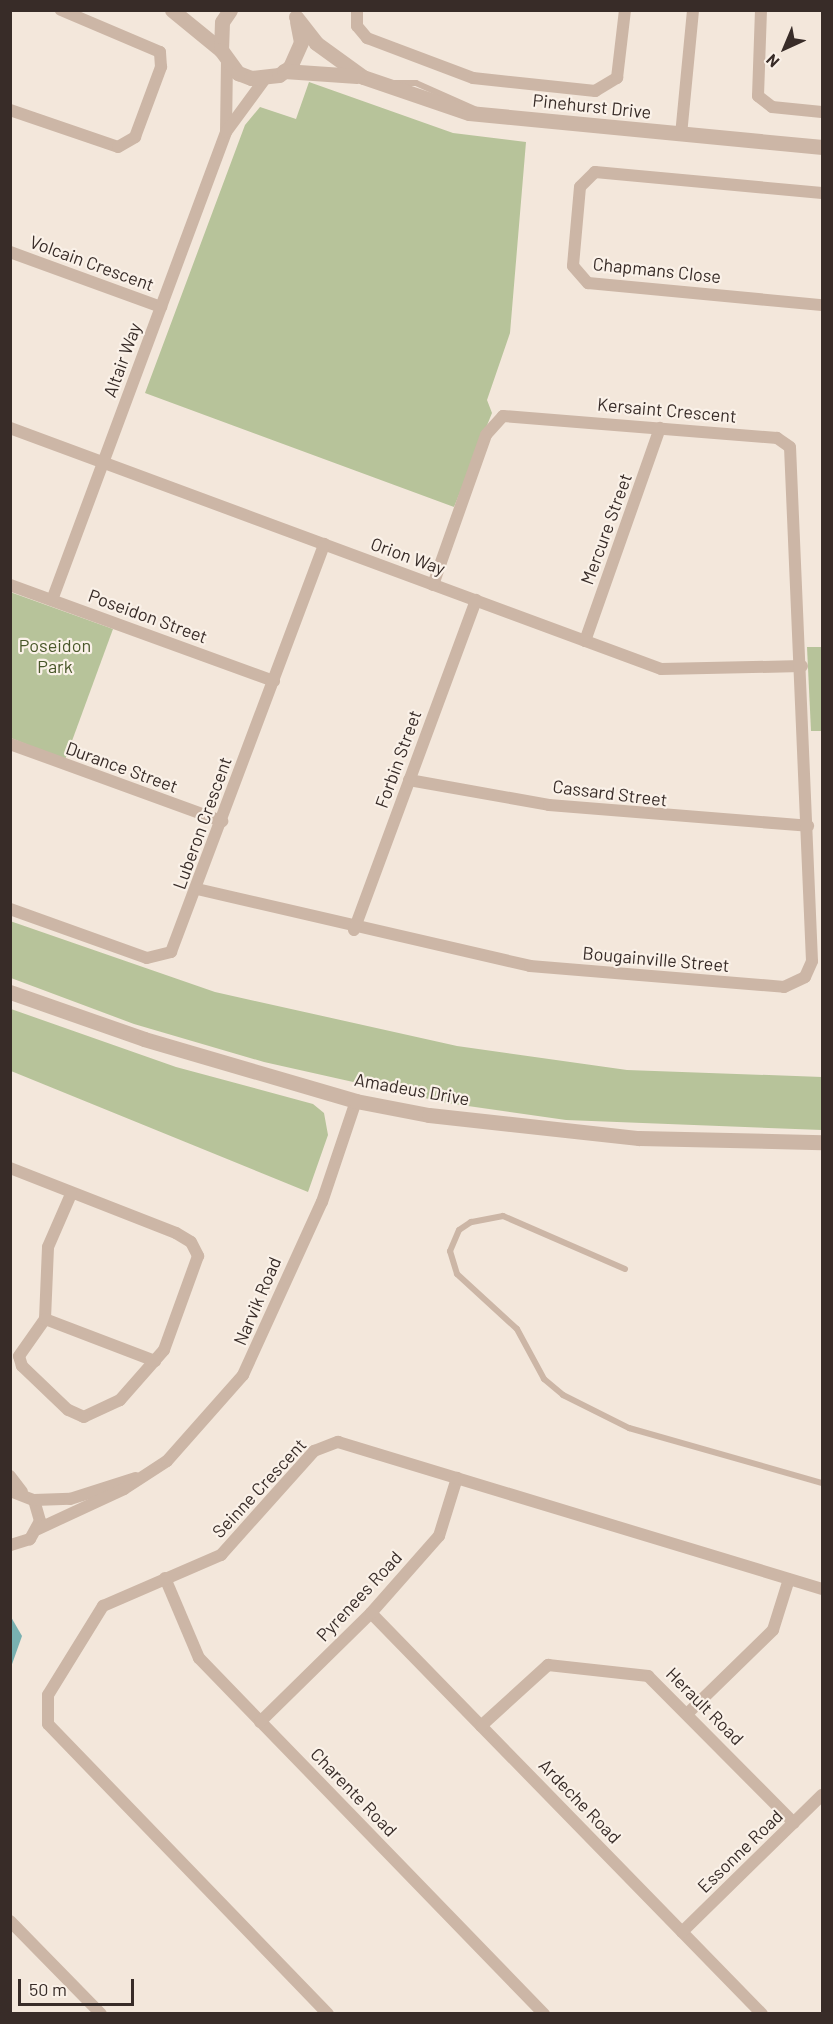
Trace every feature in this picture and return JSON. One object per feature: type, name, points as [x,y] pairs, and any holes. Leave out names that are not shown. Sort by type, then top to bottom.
[{"type":"street","points":[[10,110],[118,147],[135,137],[161,67],[160,52],[60,10]]},
{"type":"street","points":[[172,10],[244,75],[265,79],[284,71],[301,42],[293,14]]},
{"type":"street","points":[[224,57],[220,29],[230,10]]},
{"type":"street","points":[[357,10],[357,26],[367,38],[472,78],[595,91],[616,78],[625,10]]},
{"type":"street","points":[[681,135],[693,10]]},
{"type":"street","points":[[761,10],[758,96],[772,107],[822,112]]},
{"type":"street","name":"Pinehurst Drive","points":[[293,14],[316,43],[363,77],[482,115],[822,147]]},
{"type":"street","name":"Altair Way","points":[[224,57],[226,132]]},
{"type":"street","name":"Pinehurst Drive","points":[[284,71],[363,77]]},
{"type":"street","name":"Altair Way","points":[[52,600],[226,132],[265,79]]},
{"type":"street","name":"Chapmans Close","points":[[822,193],[595,172],[580,188],[573,266],[588,283],[822,305]]},
{"type":"street","name":"Volcain Crescent","points":[[10,252],[161,307]]},
{"type":"street","name":"Kersaint Crescent","points":[[433,585],[495,420],[518,414],[777,438],[793,452],[802,666]]},
{"type":"street","name":"Orion Way","points":[[10,428],[667,670],[802,666]]},
{"type":"street","name":"Mercure Street","points":[[585,641],[660,428]]},
{"type":"street","name":"Luberon Crescent","points":[[10,909],[158,958],[177,943],[324,544]]},
{"type":"street","name":"Poseidon Street","points":[[10,585],[273,681]]},
{"type":"street","name":"Forbin Street","points":[[354,930],[476,600]]},
{"type":"street","name":"Bougainville Street","points":[[197,889],[354,930],[530,966],[792,986],[806,976],[812,961],[802,666]]},
{"type":"street","name":"Durance Street","points":[[10,744],[222,821]]},
{"type":"street","name":"Cassard Street","points":[[409,780],[549,805],[807,826]]},
{"type":"street","name":"Amadeus Drive","points":[[10,992],[144,1039],[357,1101],[429,1115],[639,1138],[822,1142]]},
{"type":"street","name":"Narvik Road","points":[[10,1545],[26,1542],[38,1529],[137,1478],[190,1439],[243,1375],[322,1202],[357,1101]]},
{"type":"street","points":[[10,1168],[71,1194],[176,1233],[196,1251],[197,1272],[170,1340],[155,1360],[110,1407],[76,1416],[21,1364],[21,1348],[45,1318],[48,1247],[71,1194]]},
{"type":"street","points":[[45,1318],[155,1360]]},
{"type":"street","name":"Seinne Crescent","points":[[327,2013],[46,1720],[48,1695],[93,1617],[118,1597],[228,1550],[325,1444],[352,1444],[822,1589]]},
{"type":"street","points":[[10,1476],[16,1492],[34,1500],[40,1512],[38,1529]]},
{"type":"street","name":"Narvik Road","points":[[34,1500],[61,1501],[137,1478]]},
{"type":"street","name":"Pyrenees Road","points":[[260,1722],[371,1613],[439,1536],[457,1478]]},
{"type":"street","name":"Charente Road","points":[[165,1578],[195,1652],[260,1722],[544,2013]]},
{"type":"street","points":[[688,1713],[773,1630],[789,1579]]},
{"type":"street","name":"Ardeche Road","points":[[371,1613],[762,2013]]},
{"type":"street","name":"Herault Road","points":[[481,1726],[541,1669],[552,1665],[648,1676],[688,1713],[794,1823]]},
{"type":"street","name":"Essonne Road","points":[[682,1932],[822,1795]]},
{"type":"street","points":[[10,1921],[101,2013]]},
{"type":"lane","points":[[625,1269],[503,1216],[471,1222],[459,1230],[450,1251],[457,1274],[518,1329],[544,1379],[563,1395],[629,1428],[822,1483]]},
{"type":"green space","points":[[309,82],[453,133],[526,142],[510,333],[487,400],[492,413],[454,507],[145,393],[245,125],[260,107],[296,119]]},
{"type":"green space","name":"Poseidon Park","points":[[10,592],[113,629],[65,760],[11,738]]},
{"type":"green space","points":[[807,647],[822,647],[822,731],[811,731]]},
{"type":"green space","points":[[10,921],[215,992],[457,1046],[627,1070],[822,1077],[822,1130],[566,1120],[447,1103],[264,1062],[134,1024],[11,978]]},
{"type":"green space","points":[[11,1009],[176,1067],[313,1104],[324,1113],[328,1135],[308,1192],[11,1071]]},
{"type":"water","points":[[11,1617],[22,1636],[11,1667]]}]
